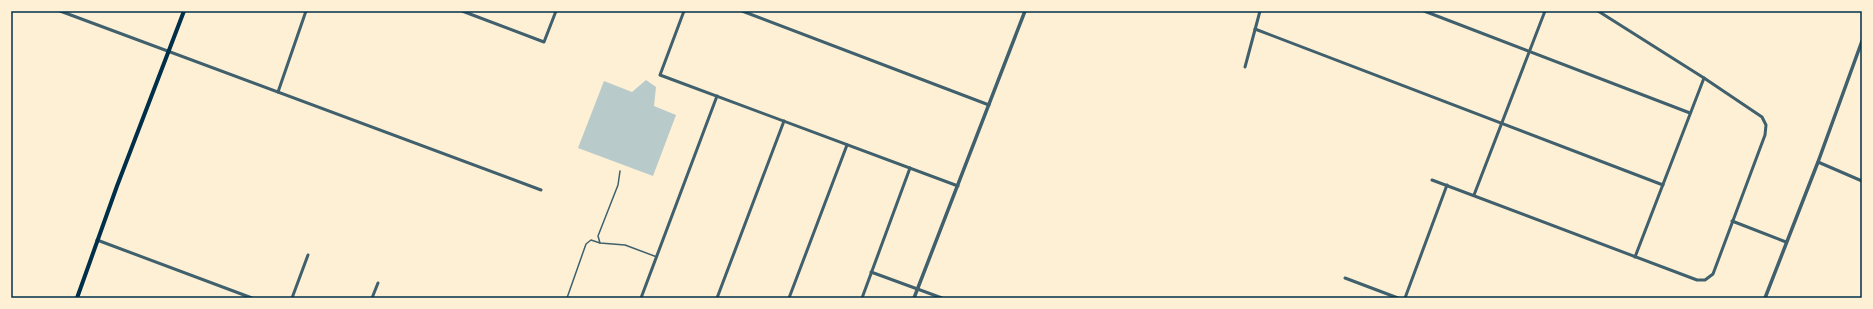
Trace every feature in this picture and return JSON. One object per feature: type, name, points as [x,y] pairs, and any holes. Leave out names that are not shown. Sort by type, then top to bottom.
[{"type":"main road","points":[[77,298],[97,240],[184,11]]},
{"type":"street","points":[[60,11],[541,190]]},
{"type":"street","points":[[278,92],[306,11]]},
{"type":"street","points":[[462,11],[544,42],[556,11]]},
{"type":"street","points":[[684,11],[660,75],[958,186]]},
{"type":"street","points":[[742,11],[989,106]]},
{"type":"street","points":[[914,298],[1025,11]]},
{"type":"street","points":[[1245,67],[1260,11]]},
{"type":"street","points":[[1424,11],[1690,113]]},
{"type":"street","points":[[1474,195],[1545,11]]},
{"type":"street","points":[[1432,180],[1697,280],[1705,280],[1713,274],[1765,135],[1766,125],[1762,117],[1704,78],[1598,11]]},
{"type":"street","points":[[1255,29],[1502,122],[1663,185]]},
{"type":"street","points":[[1765,298],[1818,162],[1862,41]]},
{"type":"street","points":[[1635,257],[1704,78]]},
{"type":"street","points":[[641,298],[717,96]]},
{"type":"street","points":[[717,298],[784,121]]},
{"type":"street","points":[[789,298],[847,145]]},
{"type":"street","points":[[1818,162],[1862,181]]},
{"type":"street","points":[[862,298],[910,168]]},
{"type":"street","points":[[1405,298],[1447,185]]},
{"type":"street","points":[[1732,221],[1786,242]]},
{"type":"street","points":[[97,240],[252,298]]},
{"type":"street","points":[[292,298],[308,255]]},
{"type":"street","points":[[871,272],[942,298]]},
{"type":"street","points":[[1345,278],[1398,298]]},
{"type":"street","points":[[372,298],[378,283]]},
{"type":"lane","points":[[600,243],[598,236],[618,185],[620,171]]},
{"type":"lane","points":[[567,298],[586,244],[591,240],[600,243],[625,246],[657,257]]},
{"type":"shaded area","points":[[646,80],[656,87],[654,106],[676,115],[653,176],[578,148],[604,81],[632,92]]}]
